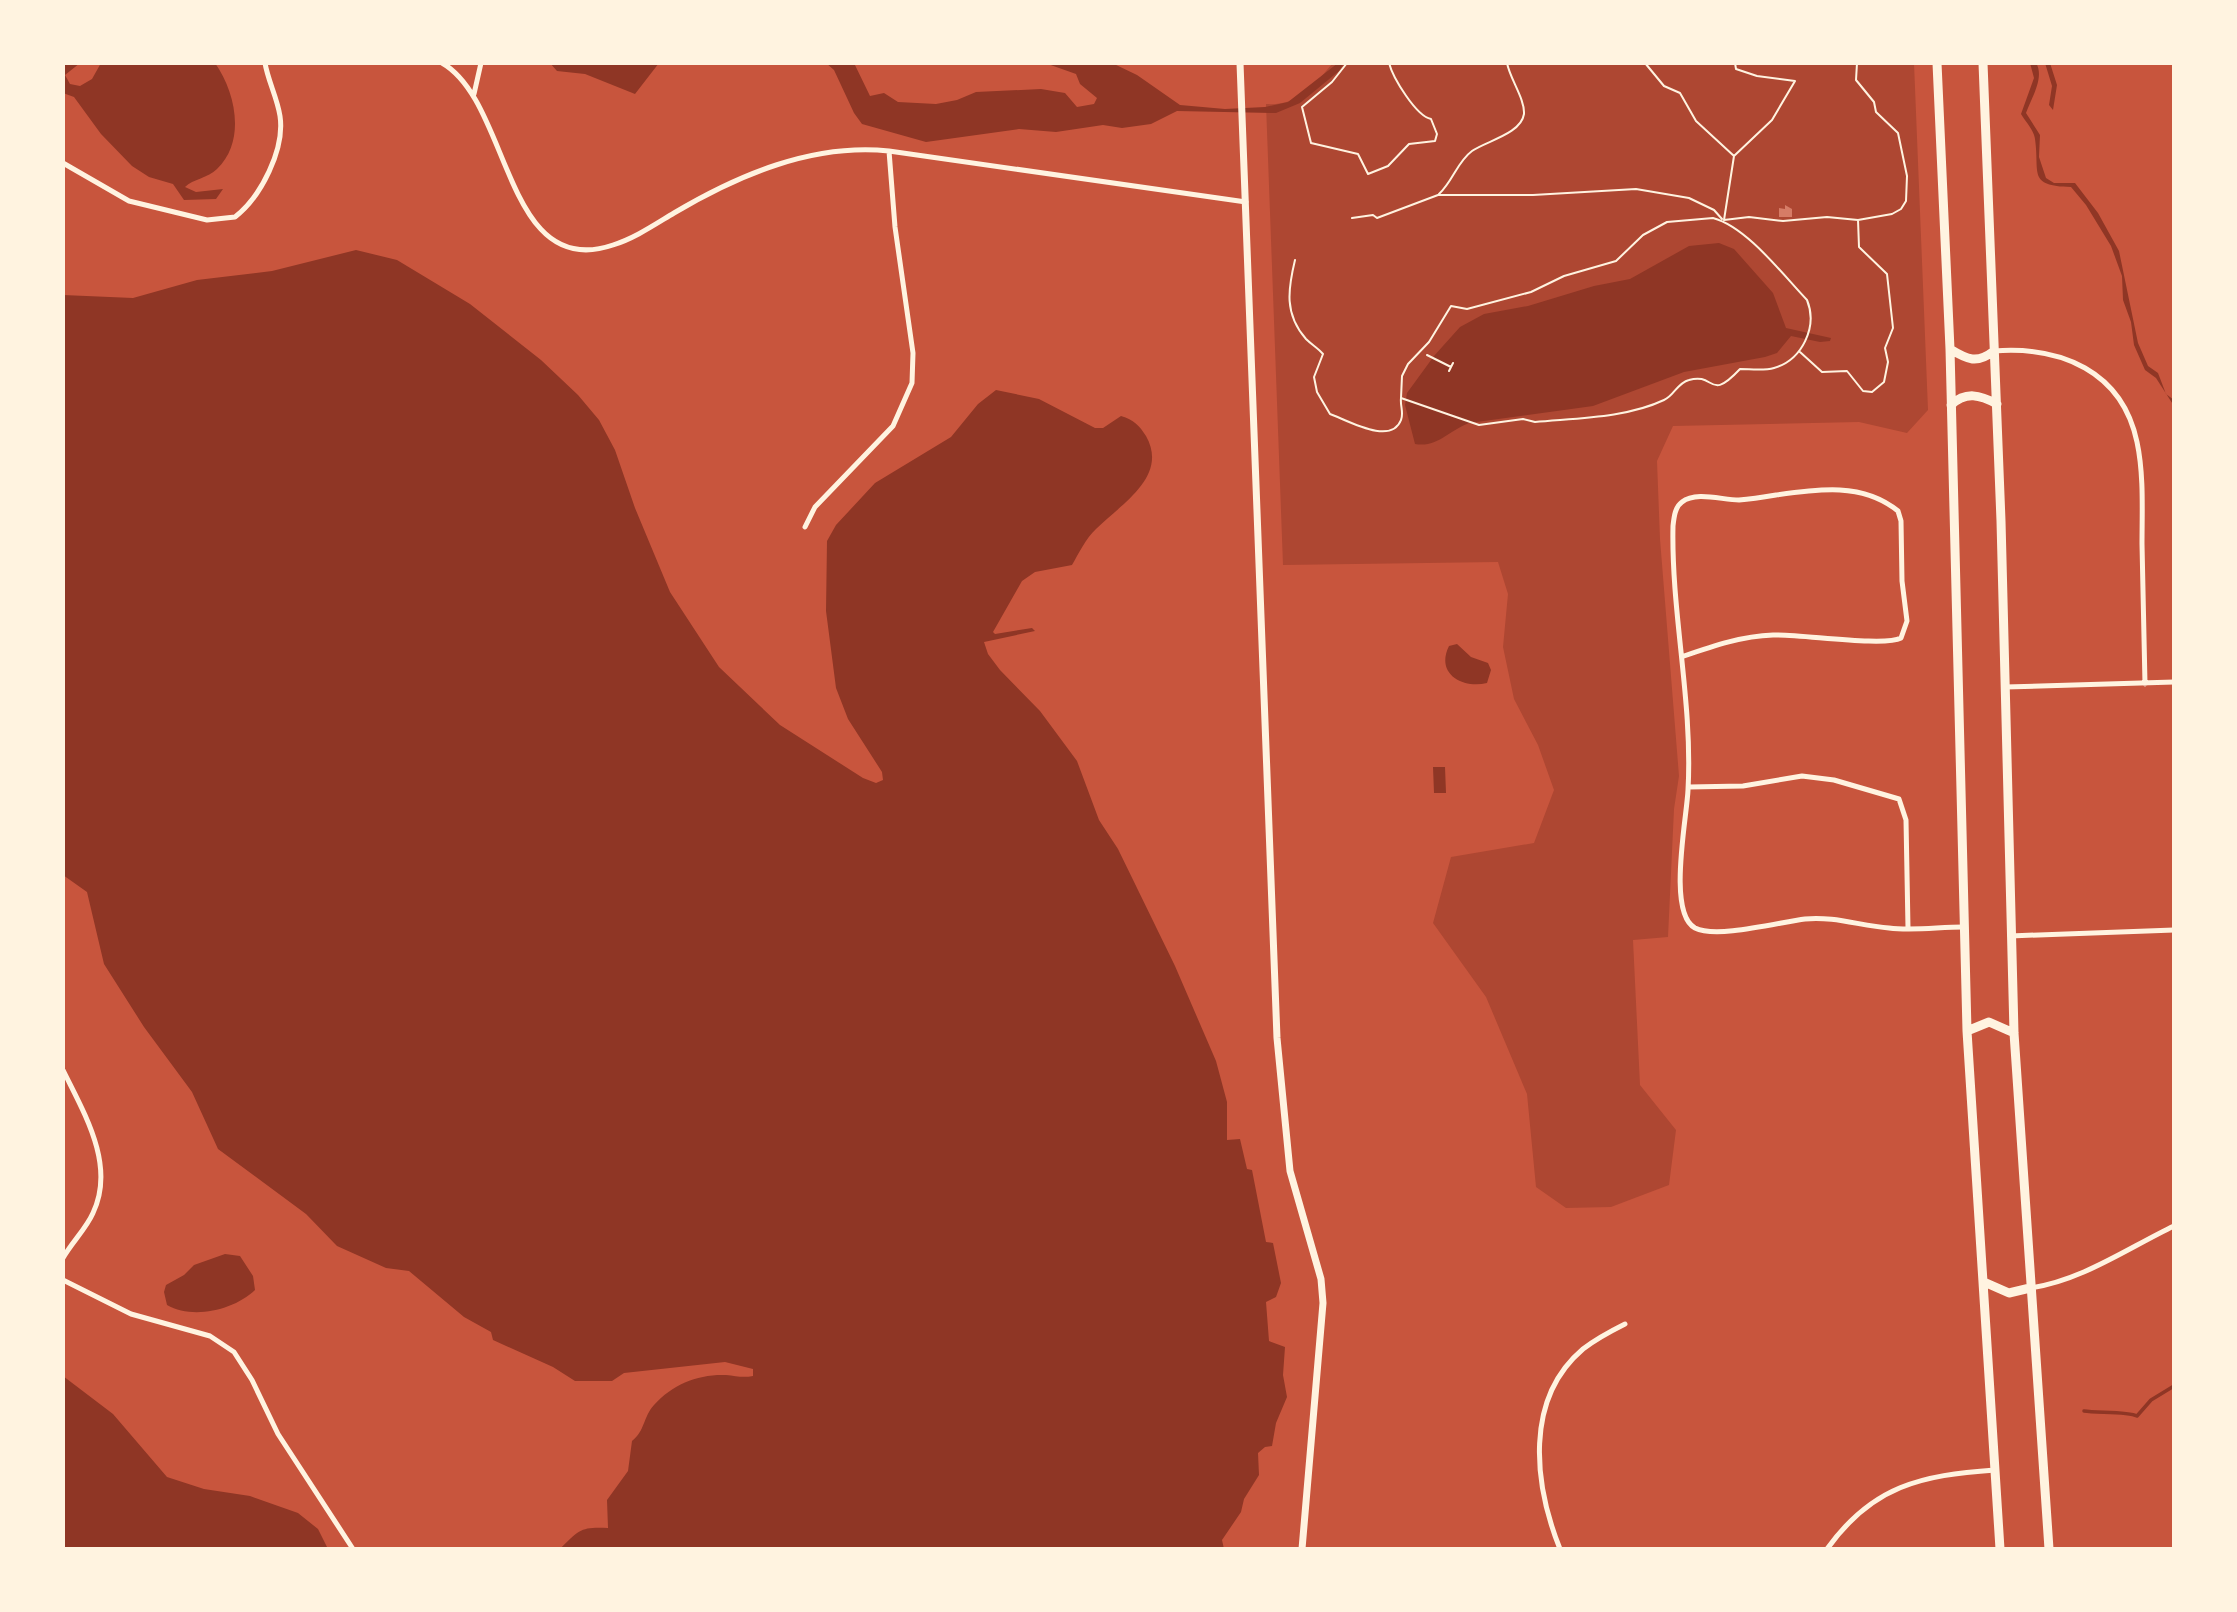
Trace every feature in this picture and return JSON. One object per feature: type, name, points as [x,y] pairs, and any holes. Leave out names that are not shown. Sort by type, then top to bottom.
[{"type":"highway","points":[[1937,63],[1950,349],[1967,1031],[2000,1549]]},
{"type":"highway","points":[[1983,63],[1997,404],[2014,1033],[2049,1549]]},
{"type":"highway","points":[[1950,349],[1971,361],[1983,359],[1994,351]]},
{"type":"highway","points":[[1951,405],[1957,400],[1975,395],[1997,404]]},
{"type":"highway","points":[[1967,1031],[1989,1023],[2014,1033]]},
{"type":"highway","points":[[1984,1282],[2009,1293],[2030,1288]]},
{"type":"street","points":[[63,163],[129,201],[207,220],[235,217],[254,194],[278,147],[280,115],[265,63]]},
{"type":"street","points":[[443,63],[460,76],[474,94],[524,209],[549,236],[580,249],[598,249],[623,242],[720,187],[782,165],[845,149],[889,151],[1245,202]]},
{"type":"street","points":[[474,94],[481,63]]},
{"type":"street","points":[[1240,63],[1278,1048],[1290,1171],[1321,1279],[1323,1303],[1302,1549]]},
{"type":"street","points":[[805,527],[815,506],[893,426],[912,383],[913,352],[895,227],[889,151]]},
{"type":"street","points":[[1994,351],[2047,352],[2082,365],[2117,396],[2132,425],[2141,474],[2145,684]]},
{"type":"street","points":[[1684,656],[1740,639],[1770,635],[1818,635],[1882,643],[1901,638],[1907,621],[1898,511],[1873,499],[1829,488],[1743,499],[1696,497],[1682,502],[1676,508],[1673,524],[1684,656],[1689,787],[1682,831],[1684,914],[1693,926],[1706,930],[1753,929],[1817,919],[1908,928],[1963,927]]},
{"type":"street","points":[[2005,687],[2174,682]]},
{"type":"street","points":[[1689,787],[1743,786],[1802,775],[1834,780],[1899,799],[1906,820],[1908,928]]},
{"type":"street","points":[[2010,936],[2174,930]]},
{"type":"street","points":[[63,1070],[94,1140],[101,1187],[93,1214],[63,1258]]},
{"type":"street","points":[[2030,1288],[2050,1285],[2073,1276],[2174,1226]]},
{"type":"street","points":[[63,1280],[131,1314],[210,1336],[234,1352],[252,1380],[278,1434],[353,1549]]},
{"type":"street","points":[[1560,1549],[1548,1512],[1541,1475],[1540,1429],[1545,1403],[1557,1379],[1584,1348],[1625,1324]]},
{"type":"street","points":[[1827,1549],[1863,1508],[1898,1487],[1937,1475],[1995,1470]]},
{"type":"path","points":[[1347,63],[1332,82],[1302,107],[1303,117],[1311,143],[1358,154],[1368,174],[1388,166],[1409,144],[1435,141],[1437,134],[1431,119],[1425,118],[1406,96],[1389,63]]},
{"type":"path","points":[[1352,218],[1382,216],[1438,194],[1451,183],[1455,171],[1470,152],[1518,127],[1524,118],[1524,109],[1507,63]]},
{"type":"path","points":[[1645,63],[1664,86],[1680,93],[1696,121],[1734,156]]},
{"type":"path","points":[[1723,220],[1734,156],[1772,120],[1795,81],[1746,74],[1736,69],[1735,63]]},
{"type":"path","points":[[1295,260],[1287,292],[1289,306],[1301,332],[1323,354],[1314,377],[1317,392],[1330,414],[1377,431],[1391,430],[1399,425],[1403,416],[1400,403],[1402,376],[1408,364],[1429,342],[1451,306],[1467,309],[1527,293],[1564,276],[1616,261],[1643,235],[1667,222],[1749,217],[1783,221],[1827,217],[1858,220],[1892,214],[1901,209],[1906,201],[1907,176],[1898,133],[1876,112],[1874,102],[1856,80],[1857,63]]},
{"type":"path","points":[[1402,399],[1479,425],[1603,414],[1667,400],[1681,383],[1691,379],[1718,387],[1725,385],[1740,369],[1772,369],[1791,361],[1804,343],[1812,313],[1807,300],[1767,258],[1714,210],[1689,198],[1636,189],[1532,195],[1438,194]]},
{"type":"path","points":[[1800,351],[1806,360],[1822,372],[1847,371],[1863,391],[1872,392],[1884,382],[1888,362],[1885,348],[1893,328],[1887,274],[1859,247],[1860,233],[1856,224],[1858,220]]},
{"type":"path","points":[[1427,355],[1451,367]]},
{"type":"path","points":[[1450,371],[1453,363]]},
{"type":"shaded area","points":[[63,63],[80,63],[65,75],[70,84],[80,86],[92,79],[101,63],[215,63],[233,102],[235,131],[232,145],[217,169],[185,187],[196,192],[223,189],[216,199],[184,200],[173,184],[149,177],[132,166],[101,134],[74,97],[63,93]]},
{"type":"shaded area","points":[[550,63],[659,63],[635,94],[585,74],[557,71]]},
{"type":"shaded area","points":[[826,63],[854,63],[870,96],[884,93],[898,102],[936,104],[957,100],[976,92],[1041,89],[1065,93],[1077,107],[1094,104],[1097,98],[1080,84],[1076,74],[1045,63],[1112,63],[1137,75],[1180,105],[1225,109],[1265,107],[1288,102],[1338,63],[1344,63],[1339,71],[1300,103],[1276,113],[1177,111],[1151,124],[1122,128],[1103,125],[1056,132],[1019,129],[926,142],[862,124],[834,70]]},
{"type":"shaded area","points":[[1333,63],[1914,63],[1928,410],[1907,433],[1859,422],[1673,426],[1657,461],[1660,539],[1679,776],[1674,809],[1668,937],[1633,940],[1640,1085],[1676,1130],[1669,1185],[1611,1207],[1566,1208],[1536,1187],[1527,1094],[1486,997],[1433,923],[1451,857],[1534,843],[1554,790],[1538,745],[1514,699],[1503,647],[1508,594],[1498,562],[1283,565],[1266,104],[1288,102],[1296,98],[1312,87]]},
{"type":"shaded area","points":[[2030,63],[2036,63],[2039,75],[2026,113],[2040,135],[2039,157],[2046,178],[2054,183],[2075,183],[2098,213],[2119,251],[2138,343],[2148,366],[2158,373],[2166,393],[2156,378],[2145,370],[2134,345],[2131,322],[2123,300],[2122,276],[2111,246],[2086,205],[2071,187],[2048,184],[2038,175],[2034,136],[2021,114],[2034,78]]},
{"type":"shaded area","points":[[2045,63],[2050,63],[2057,85],[2053,110],[2049,105],[2052,86]]},
{"type":"shaded area","points":[[1719,243],[1734,249],[1773,293],[1786,328],[1831,338],[1830,341],[1820,342],[1791,336],[1777,353],[1765,357],[1684,372],[1593,406],[1469,423],[1430,444],[1415,444],[1405,405],[1407,393],[1434,356],[1460,327],[1484,314],[1528,306],[1594,286],[1630,279],[1689,246]]},
{"type":"shaded area","points":[[356,250],[397,260],[470,304],[541,360],[578,395],[599,420],[615,450],[635,508],[670,592],[719,667],[780,725],[863,778],[876,783],[883,780],[882,772],[848,719],[836,688],[826,611],[827,541],[836,525],[875,483],[951,437],[978,404],[996,390],[1039,399],[1095,428],[1103,428],[1121,416],[1133,421],[1146,436],[1151,451],[1151,464],[1139,489],[1092,533],[1072,565],[1035,572],[1022,581],[993,632],[995,634],[1032,628],[1035,631],[984,642],[988,654],[1000,670],[1040,711],[1077,761],[1099,820],[1118,849],[1175,966],[1216,1061],[1227,1102],[1227,1140],[1240,1139],[1247,1169],[1252,1170],[1266,1242],[1273,1243],[1281,1283],[1276,1297],[1266,1302],[1269,1341],[1285,1347],[1283,1375],[1287,1397],[1276,1423],[1272,1446],[1265,1447],[1258,1453],[1259,1475],[1244,1499],[1241,1512],[1222,1540],[1224,1549],[560,1549],[581,1531],[608,1528],[607,1500],[628,1471],[632,1441],[650,1410],[661,1398],[678,1386],[696,1379],[716,1375],[753,1376],[753,1369],[725,1362],[624,1373],[612,1381],[575,1381],[553,1367],[493,1340],[491,1332],[464,1317],[409,1271],[386,1268],[337,1246],[306,1214],[218,1149],[192,1092],[144,1027],[104,964],[87,892],[63,875],[63,295],[133,298],[197,280],[272,271]]},
{"type":"shaded area","points":[[1457,644],[1471,657],[1488,663],[1491,670],[1487,683],[1469,684],[1449,672],[1446,656],[1449,646]]},
{"type":"shaded area","points":[[1433,767],[1445,767],[1446,793],[1434,793]]},
{"type":"shaded area","points":[[225,1254],[240,1256],[253,1276],[255,1290],[236,1303],[213,1311],[189,1312],[167,1305],[164,1292],[166,1285],[184,1275],[194,1265]]},
{"type":"shaded area","points":[[63,1376],[113,1414],[167,1477],[204,1489],[250,1496],[298,1513],[318,1529],[328,1549],[63,1549]]},
{"type":"building","points":[[1785,205],[1792,209],[1792,217],[1779,217],[1779,208],[1785,209]]},
{"type":"waterway","points":[[2084,1411],[2137,1416],[2151,1400],[2174,1386]]}]
